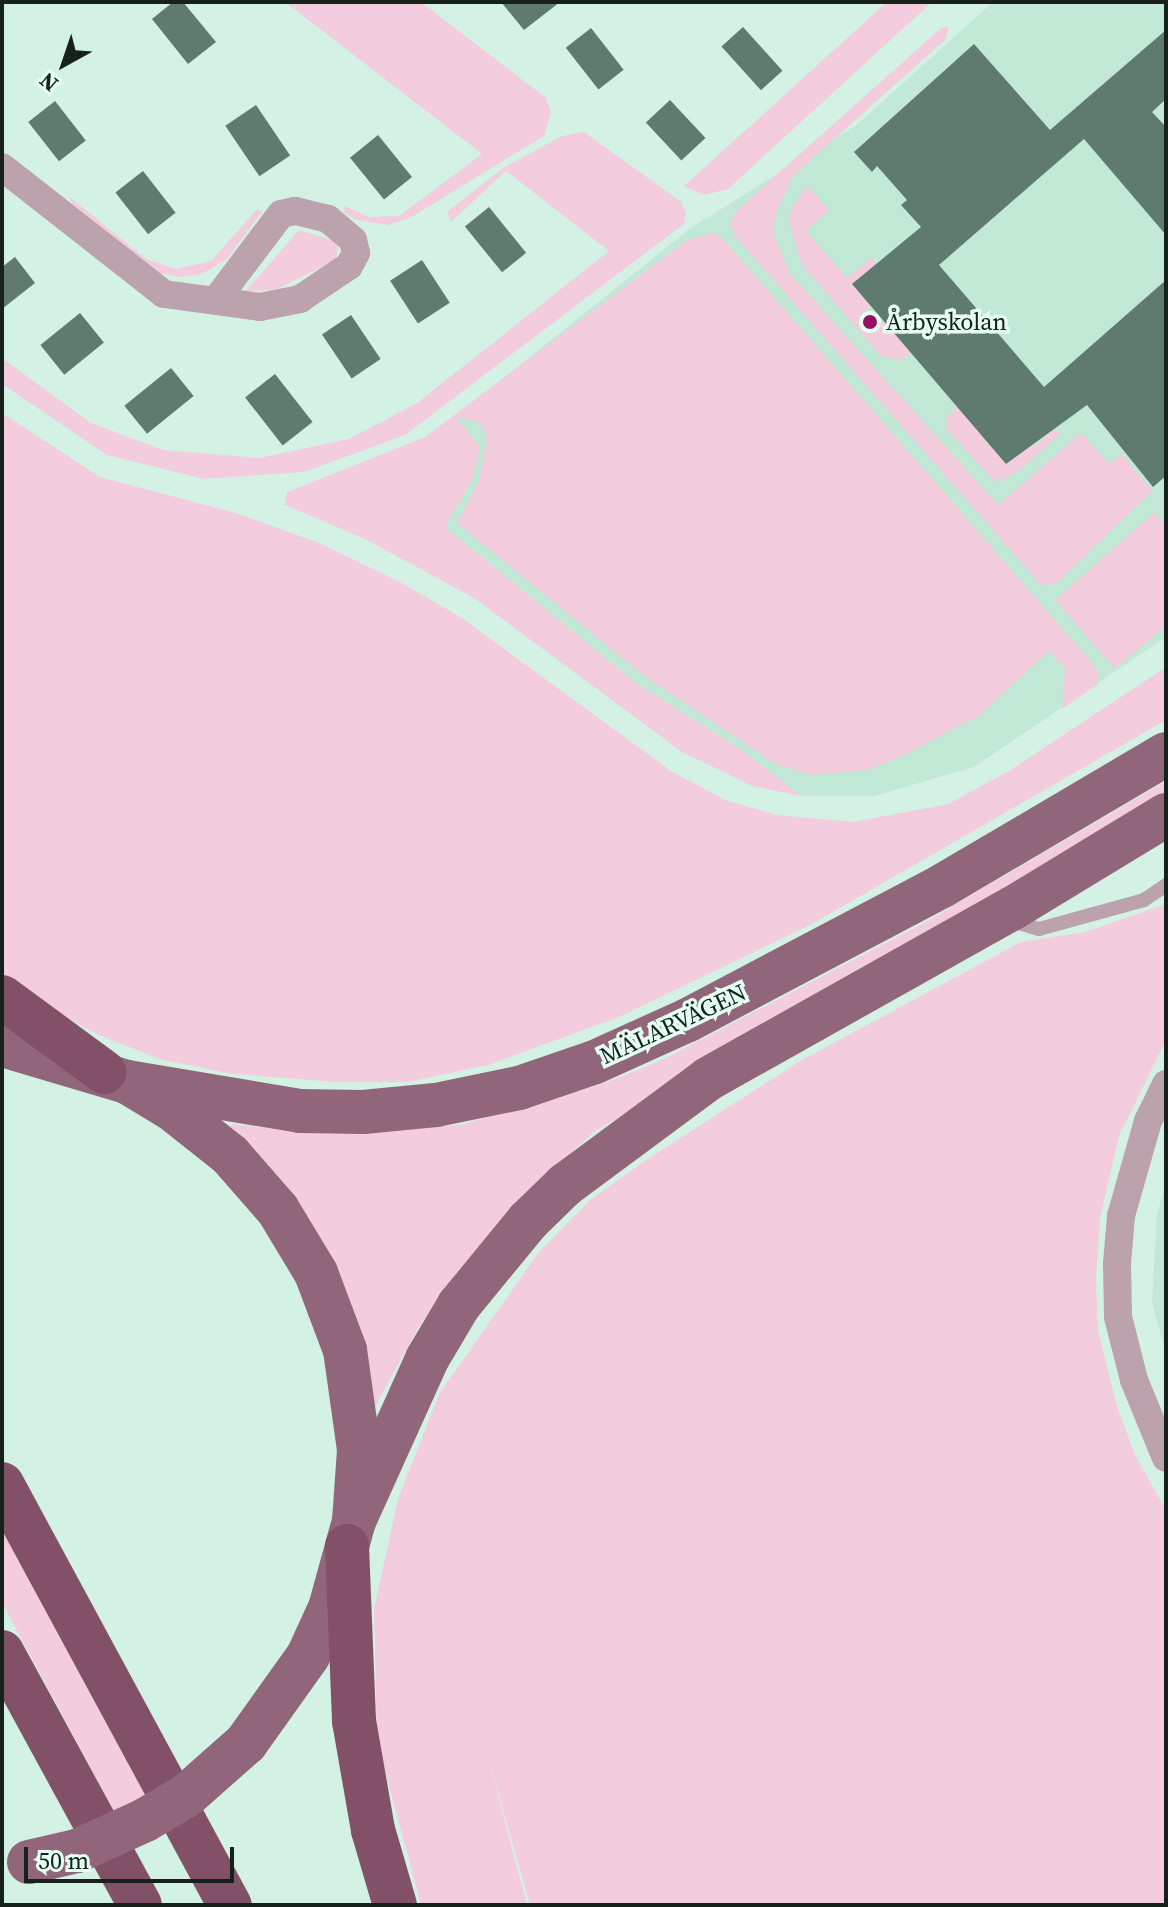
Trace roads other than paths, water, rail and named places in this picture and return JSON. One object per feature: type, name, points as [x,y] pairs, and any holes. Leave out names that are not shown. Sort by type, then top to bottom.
[{"type":"highway","points":[[2,997],[116,1077]]},
{"type":"highway","points":[[2,1484],[230,1905]]},
{"type":"highway","points":[[350,1534],[354,1721],[373,1830],[395,1905]]},
{"type":"highway","points":[[2,1652],[140,1905]]},
{"type":"main road","name":"MÄLARVÄGEN","points":[[116,1077],[300,1111],[347,1112],[436,1105],[519,1088],[688,1020],[929,894],[1166,754]]},
{"type":"main road","points":[[15,1866],[77,1851],[145,1820],[186,1796],[246,1743],[308,1656],[330,1608],[350,1534],[427,1359],[459,1305],[528,1221],[565,1185],[708,1079],[997,917],[1166,815]]},
{"type":"main road","points":[[2,1045],[116,1077],[172,1109],[230,1155],[278,1210],[316,1273],[345,1350],[359,1450],[350,1534]]},
{"type":"street","points":[[2,167],[164,294],[260,307],[300,299],[349,266],[356,253],[353,240],[328,219],[295,211],[281,214],[216,300]]},
{"type":"street","points":[[1166,1084],[1148,1121],[1121,1216],[1117,1264],[1118,1317],[1134,1380],[1166,1458]]},
{"type":"lane","points":[[997,917],[1039,929],[1144,900],[1166,885]]},
{"type":"place","name":"Årbyskolan","points":[[870,322]]}]
